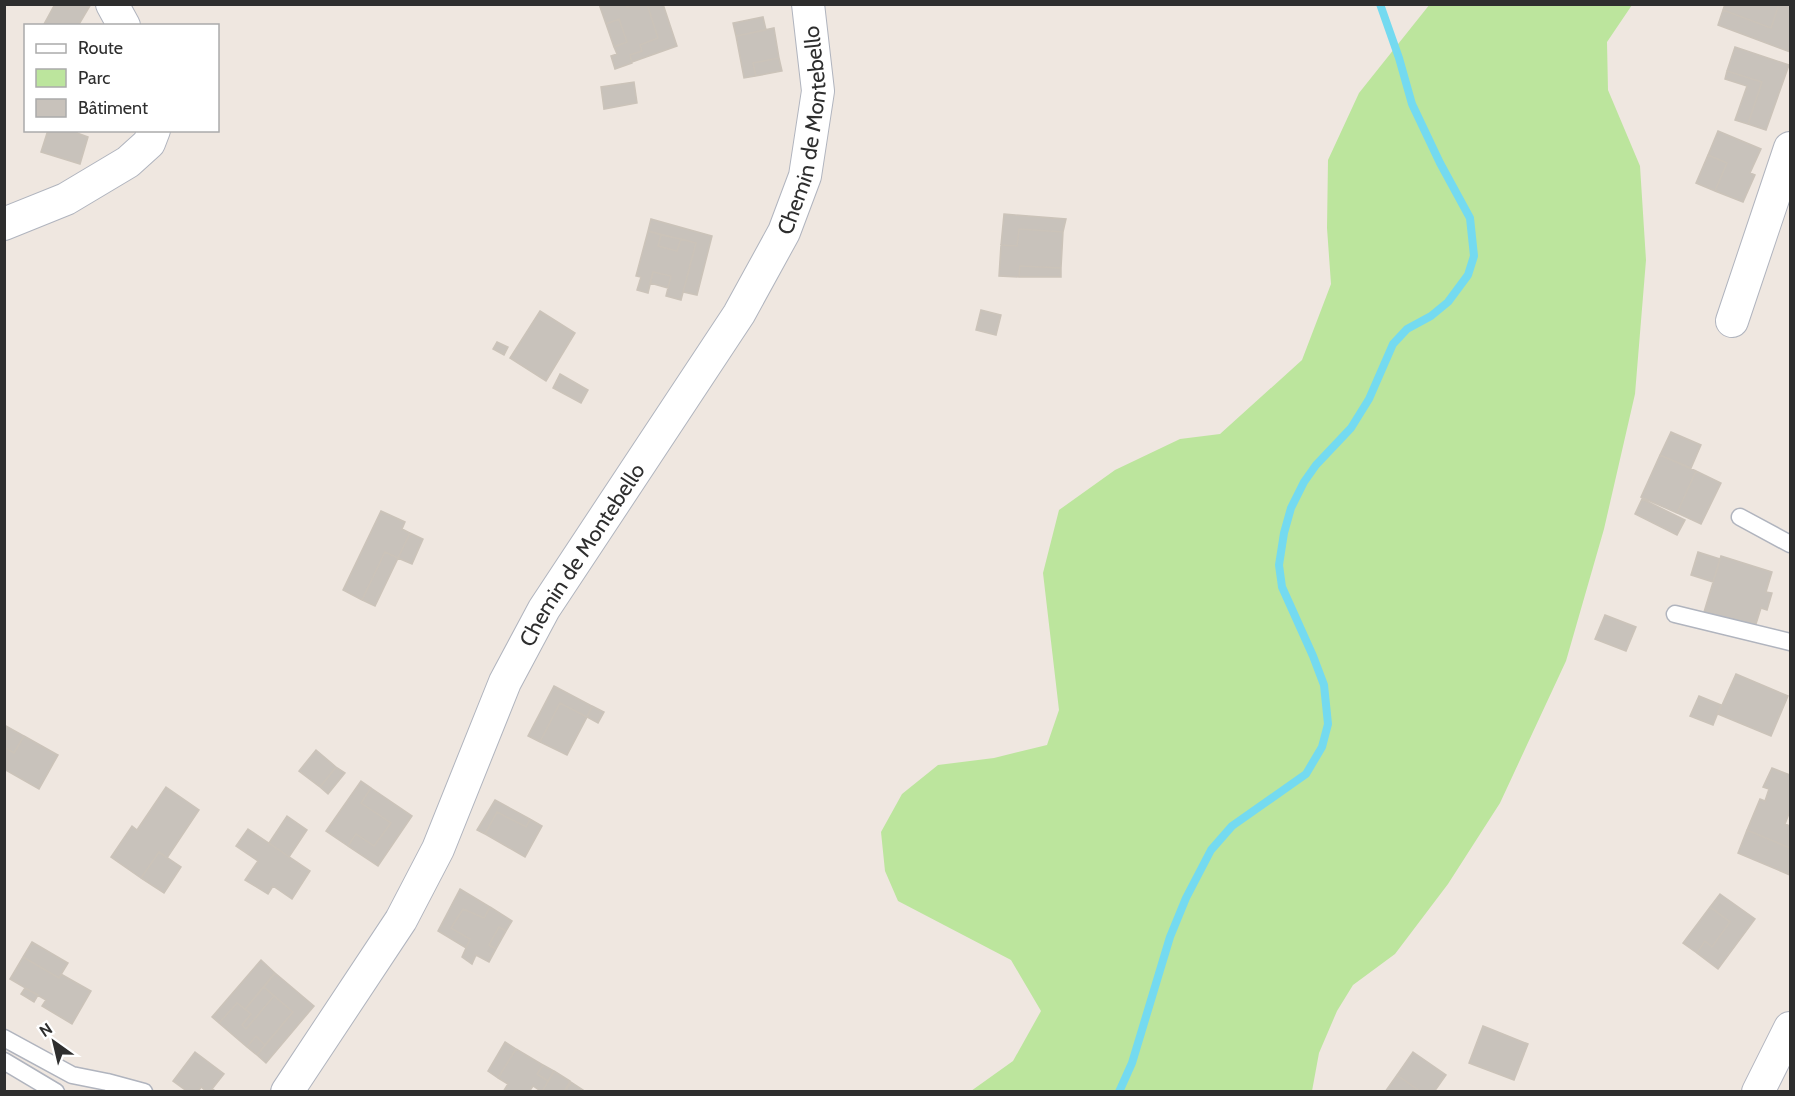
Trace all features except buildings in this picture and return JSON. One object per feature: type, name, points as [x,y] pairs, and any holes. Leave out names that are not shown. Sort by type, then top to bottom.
[{"type":"street","points":[[112,4],[123,24]]},
{"type":"street","name":"Chemin de Montebello","points":[[287,1092],[406,910],[438,849],[505,682],[544,609],[739,314],[784,232],[805,176],[818,91],[808,4]]},
{"type":"street","points":[[4,224],[66,199],[129,162],[149,143],[153,132]]},
{"type":"street","points":[[1732,321],[1791,148]]},
{"type":"street","points":[[1758,1092],[1791,1028]]},
{"type":"lane","points":[[1740,517],[1791,544]]},
{"type":"lane","points":[[1675,614],[1791,642]]},
{"type":"lane","points":[[4,1038],[72,1075],[144,1092]]},
{"type":"lane","points":[[4,1061],[56,1092]]},
{"type":"green space","points":[[1430,4],[1632,5],[1607,42],[1608,90],[1640,166],[1646,260],[1635,394],[1604,529],[1566,661],[1500,803],[1448,884],[1395,954],[1353,985],[1337,1011],[1319,1053],[1312,1091],[971,1091],[1013,1061],[1041,1011],[1011,960],[898,901],[885,871],[881,832],[902,794],[938,765],[994,758],[1047,745],[1059,710],[1043,573],[1059,510],[1115,470],[1180,439],[1220,434],[1302,360],[1331,284],[1327,228],[1328,160],[1359,93]]},
{"type":"waterway","points":[[1119,1092],[1132,1063],[1170,937],[1186,898],[1211,850],[1232,826],[1306,774],[1322,747],[1328,724],[1324,685],[1282,587],[1279,565],[1291,508],[1304,482],[1316,465],[1351,428],[1369,399],[1393,344],[1407,329],[1431,316],[1448,302],[1468,275],[1474,256],[1470,218],[1412,104],[1380,4]]}]
